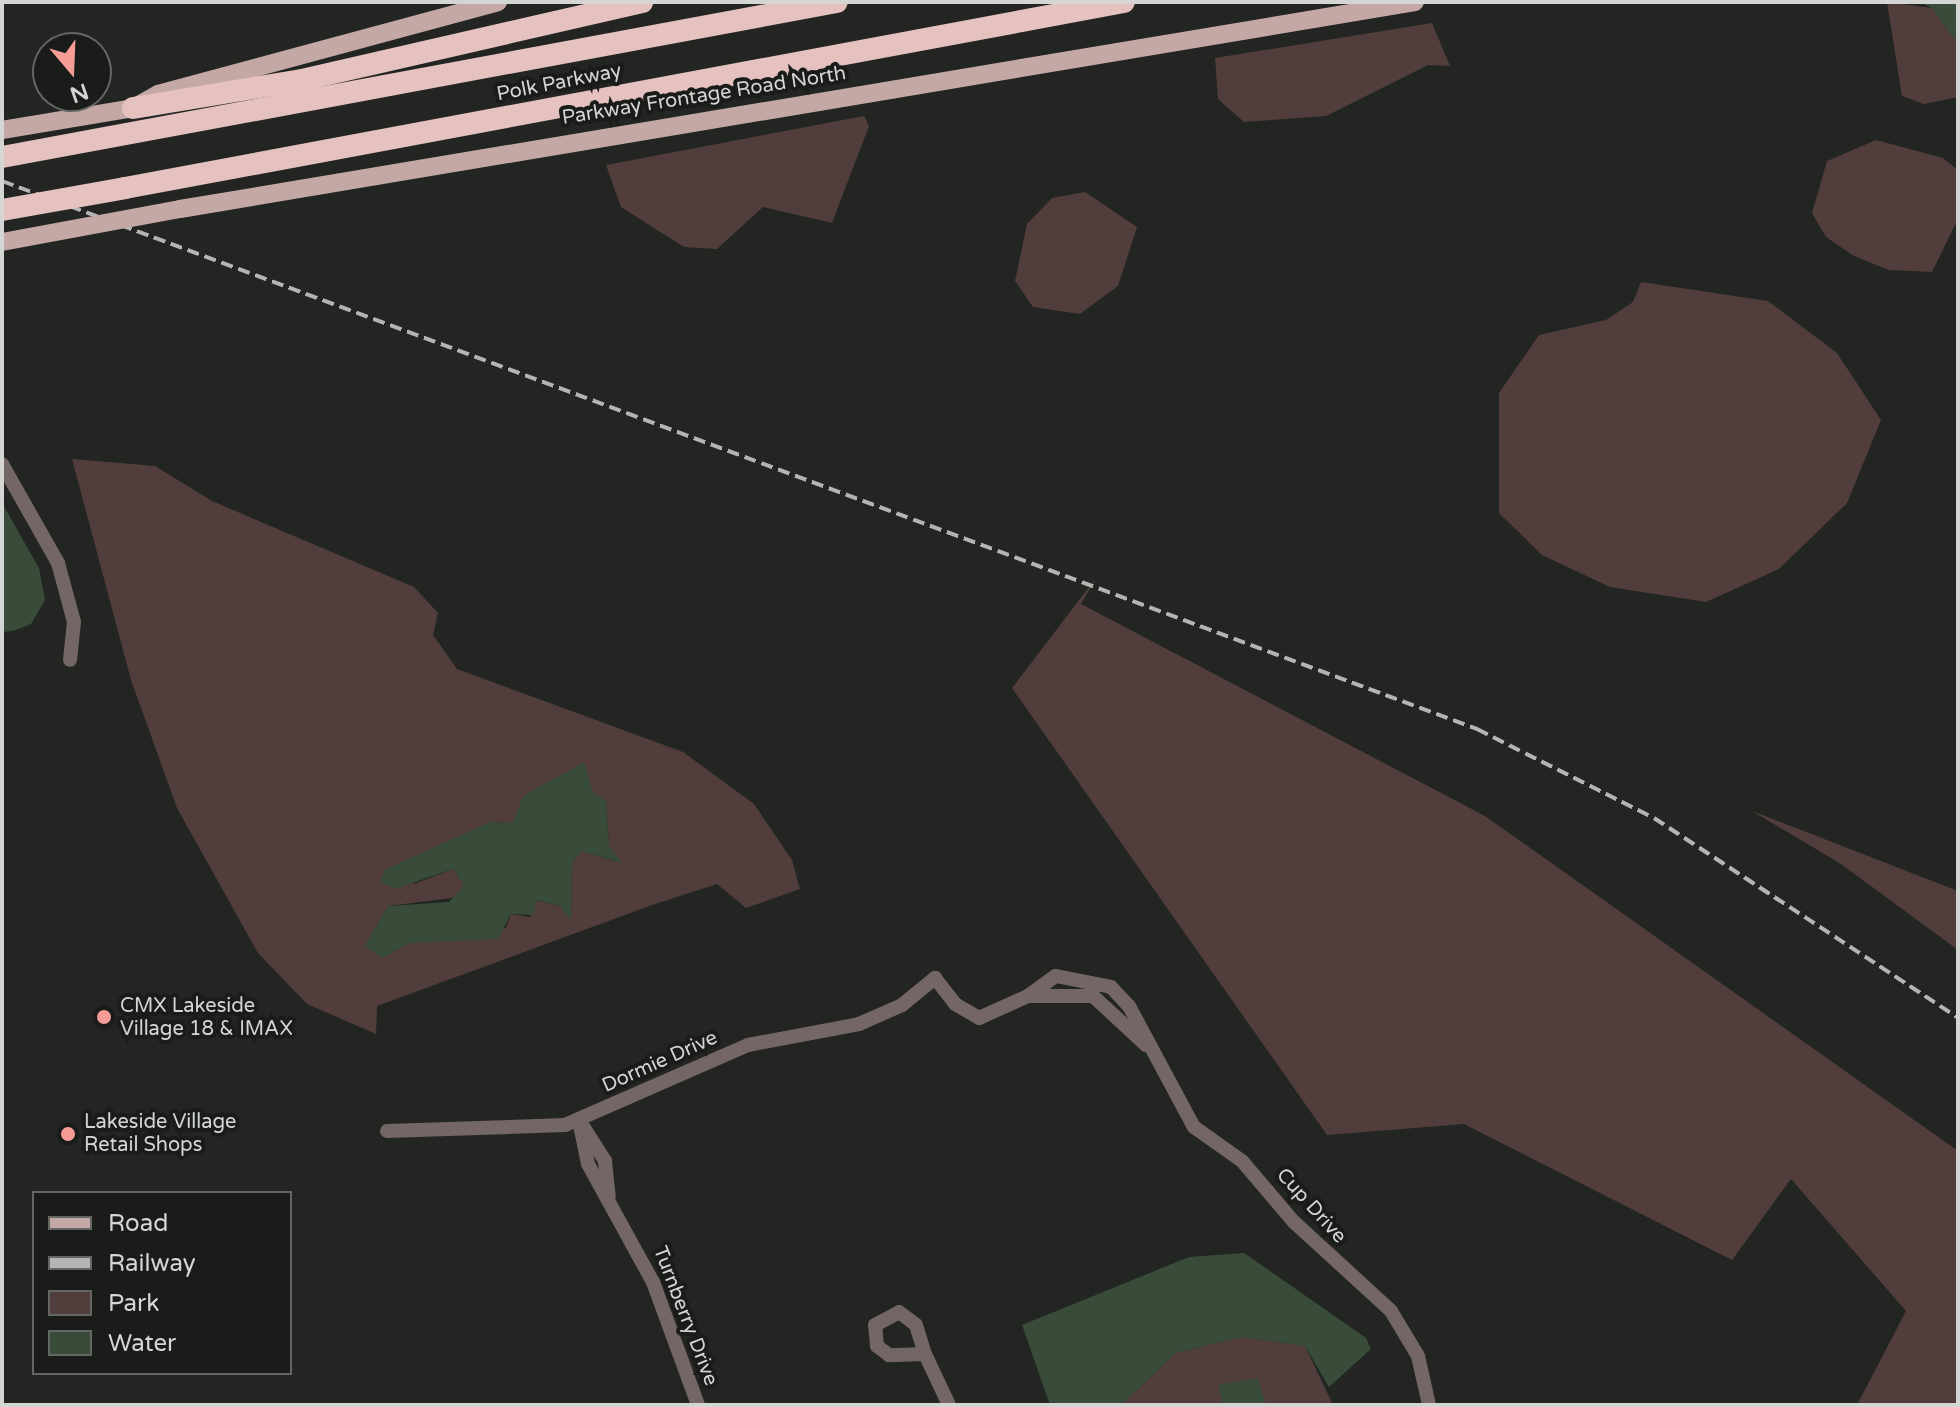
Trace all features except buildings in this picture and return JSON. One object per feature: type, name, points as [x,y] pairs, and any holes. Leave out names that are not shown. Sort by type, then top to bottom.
[{"type":"highway","points":[[133,108],[302,80],[642,2]]},
{"type":"highway","name":"Polk Parkway","points":[[2,157],[837,2]]},
{"type":"highway","name":"Polk Parkway","points":[[2,210],[1124,2]]},
{"type":"main road","points":[[2,130],[133,108],[158,94],[498,2]]},
{"type":"main road","name":"Parkway Frontage Road North","points":[[2,242],[180,209],[1415,2]]},
{"type":"street","points":[[2,464],[58,563],[74,622],[70,660]]},
{"type":"street","points":[[1028,996],[1056,976],[1086,977],[1111,987],[1129,1006],[1146,1045]]},
{"type":"street","points":[[1083,994],[1086,977]]},
{"type":"street","name":"Dormie Drive","points":[[387,1131],[540,1128],[579,1120],[748,1045],[859,1024],[902,1005],[935,978],[955,1004],[979,1018],[1028,996]]},
{"type":"street","points":[[1028,996],[1083,994],[1116,1012],[1146,1045]]},
{"type":"street","name":"Cup Drive","points":[[1146,1045],[1194,1127],[1242,1161],[1294,1222],[1391,1311],[1418,1356],[1429,1405]]},
{"type":"street","name":"Turnberry Drive","points":[[579,1120],[588,1164],[653,1282],[698,1405]]},
{"type":"street","points":[[925,1354],[949,1405]]},
{"type":"green space","points":[[1887,2],[1932,8],[1958,44],[1958,97],[1924,104],[1902,96]]},
{"type":"green space","points":[[1432,23],[1450,66],[1428,65],[1326,116],[1244,122],[1218,99],[1215,58]]},
{"type":"green space","points":[[864,116],[869,126],[832,223],[763,207],[717,249],[684,247],[621,207],[606,165]]},
{"type":"green space","points":[[1876,140],[1943,158],[1958,170],[1958,219],[1932,272],[1889,270],[1854,256],[1826,237],[1812,213],[1827,161]]},
{"type":"green space","points":[[1085,192],[1137,227],[1118,286],[1080,314],[1033,307],[1015,281],[1027,224],[1052,198]]},
{"type":"green space","points":[[1641,282],[1768,301],[1837,353],[1881,420],[1847,503],[1779,569],[1706,602],[1610,587],[1542,555],[1499,513],[1499,393],[1539,335],[1606,320],[1633,302]]},
{"type":"green space","points":[[72,459],[155,466],[212,501],[414,587],[438,613],[433,635],[457,669],[683,752],[754,804],[792,860],[800,889],[746,908],[717,884],[652,905],[377,1006],[376,1034],[307,1004],[258,953],[177,808],[131,680]],"holes":[[[583,763],[593,793],[606,801],[609,846],[621,863],[581,851],[572,863],[571,920],[560,906],[535,900],[530,917],[511,914],[506,928],[487,935],[410,943],[382,958],[365,946],[388,906],[459,897],[464,885],[453,869],[414,884],[432,851],[490,822],[513,823],[523,800]]]},
{"type":"green space","points":[[1096,578],[1081,604],[1485,816],[1958,1151],[1958,1405],[1857,1405],[1906,1311],[1791,1179],[1732,1260],[1464,1124],[1327,1135],[1012,688]]},
{"type":"green space","points":[[1752,811],[1958,891],[1958,950],[1841,864]]},
{"type":"green space","points":[[1241,1337],[1305,1346],[1333,1405],[1121,1405],[1176,1353]]},
{"type":"water","points":[[1920,2],[1958,2],[1958,44],[1932,8]]},
{"type":"water","points":[[2,503],[39,568],[45,600],[31,624],[2,632]]},
{"type":"water","points":[[584,762],[593,793],[606,801],[609,846],[622,863],[581,851],[572,863],[571,921],[560,906],[536,900],[534,915],[511,914],[498,939],[410,943],[382,958],[365,946],[388,906],[449,902],[464,885],[453,869],[395,889],[380,881],[386,869],[490,822],[513,823],[523,796]]},
{"type":"water","points":[[1244,1253],[1366,1338],[1371,1349],[1329,1387],[1305,1346],[1241,1337],[1176,1353],[1121,1405],[1050,1405],[1022,1325],[1189,1257]]},
{"type":"water","points":[[1258,1378],[1266,1405],[1223,1405],[1218,1385]]},
{"type":"railway","points":[[2,181],[1477,729],[1654,818],[1958,1018]]},
{"type":"place","name":"CMX Lakeside Village 18 & IMAX","points":[[104,1017]]},
{"type":"place","name":"Lakeside Village Retail Shops","points":[[68,1134]]}]
